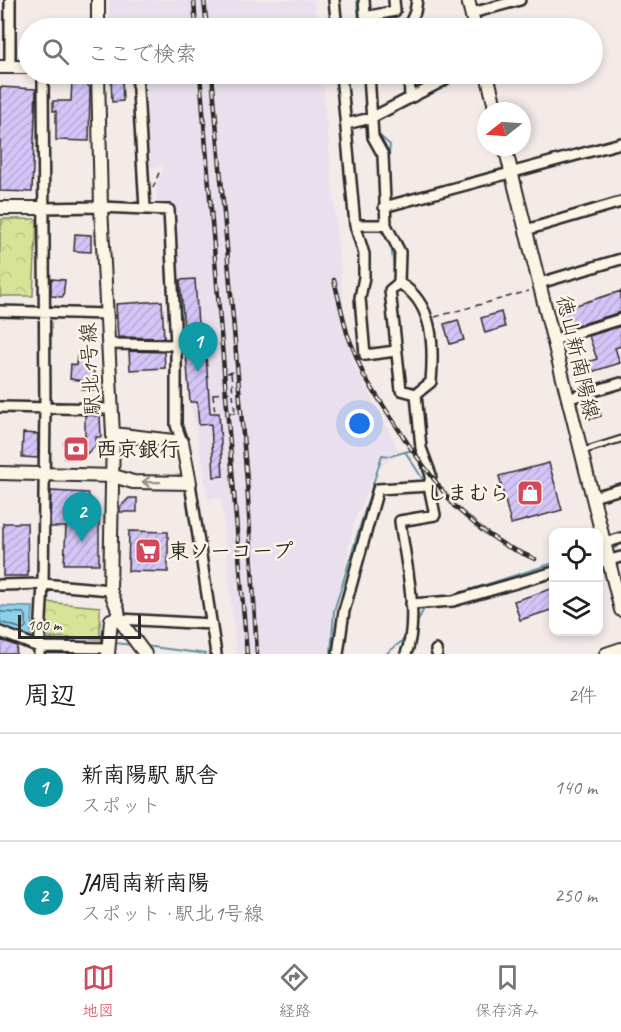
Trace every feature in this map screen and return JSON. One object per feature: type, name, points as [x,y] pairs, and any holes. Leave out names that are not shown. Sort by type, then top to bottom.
[{"type":"street","points":[[5,67],[10,0]]},
{"type":"street","points":[[98,0],[98,18]]},
{"type":"street","points":[[334,0],[336,18]]},
{"type":"street","points":[[364,0],[365,17],[395,11],[394,0]]},
{"type":"street","points":[[412,18],[417,0]]},
{"type":"street","points":[[468,0],[473,18]]},
{"type":"street","points":[[472,13],[520,0]]},
{"type":"street","points":[[39,650],[45,474],[43,84]]},
{"type":"street","name":"駅北1号線","points":[[98,84],[101,207],[114,476],[110,590],[119,619],[145,654]]},
{"type":"street","points":[[138,84],[145,208]]},
{"type":"street","points":[[342,84],[355,225],[364,254],[364,277],[360,298],[365,355],[396,351]]},
{"type":"street","points":[[369,84],[373,137],[383,155],[386,225],[400,252],[399,283]]},
{"type":"street","points":[[409,84],[410,98]]},
{"type":"street","points":[[346,124],[371,118],[437,84]]},
{"type":"street","points":[[489,84],[494,102]]},
{"type":"street","points":[[384,207],[621,143]]},
{"type":"street","name":"徳山新南陽線","points":[[508,156],[621,610]]},
{"type":"street","points":[[526,230],[621,202]]},
{"type":"street","points":[[0,208],[101,207],[169,210],[176,345],[176,425],[182,442],[190,483],[216,654]]},
{"type":"street","points":[[355,225],[386,225]]},
{"type":"street","points":[[541,285],[621,259]]},
{"type":"street","points":[[399,283],[390,290],[401,390],[416,394]]},
{"type":"street","points":[[399,283],[419,300],[429,319],[433,360],[431,382],[416,394]]},
{"type":"street","points":[[0,311],[106,314]]},
{"type":"street","points":[[553,340],[621,319]]},
{"type":"street","points":[[108,344],[176,345]]},
{"type":"street","points":[[567,399],[621,383]]},
{"type":"street","points":[[406,654],[410,643],[411,604],[400,521],[435,515],[429,486],[431,475],[421,448],[416,394]]},
{"type":"street","points":[[0,407],[111,409]]},
{"type":"street","points":[[113,434],[182,442]]},
{"type":"street","points":[[0,473],[114,476],[133,482],[190,483]]},
{"type":"street","points":[[338,654],[344,611],[378,489],[429,486]]},
{"type":"street","points":[[593,497],[621,489]]},
{"type":"street","points":[[605,543],[621,538]]},
{"type":"street","points":[[411,604],[453,601],[549,573]]},
{"type":"street","points":[[0,585],[43,584],[110,590]]},
{"type":"street","points":[[0,632],[39,650],[108,651],[111,620],[212,624]]},
{"type":"street","points":[[606,654],[621,649]]},
{"type":"lane","points":[[580,451],[621,439]]},
{"type":"path","points":[[153,188],[160,170]]},
{"type":"path","points":[[429,319],[541,285]]},
{"type":"path","points":[[227,373],[235,372]]},
{"type":"path","points":[[231,373],[235,413]]},
{"type":"path","points":[[215,414],[213,394],[233,392]]},
{"type":"path","points":[[230,413],[239,413]]},
{"type":"shaded area","points":[[109,0],[314,0],[316,18],[109,18]]},
{"type":"shaded area","points":[[146,84],[323,84],[346,329],[354,363],[401,454],[385,463],[374,475],[355,520],[334,614],[333,654],[236,654],[221,498],[207,499],[203,465],[190,402],[174,208],[156,208],[156,185],[163,172],[163,165],[150,168]]},
{"type":"green space","points":[[2,219],[37,219],[33,296],[0,296]]},
{"type":"green space","points":[[45,602],[100,607],[100,639],[46,637]]},
{"type":"water","points":[[0,606],[33,607],[31,638],[0,627]]},
{"type":"building","points":[[72,84],[87,84],[90,88],[89,141],[56,140],[56,111],[53,111],[53,101],[71,101]]},
{"type":"building","points":[[111,84],[122,84],[123,101],[112,102]]},
{"type":"building","points":[[0,87],[36,89],[32,192],[0,191]]},
{"type":"building","points":[[75,234],[91,235],[91,252],[74,251]]},
{"type":"building","points":[[51,279],[65,280],[63,297],[51,296]]},
{"type":"building","points":[[195,279],[199,341],[205,341],[210,413],[219,413],[223,476],[214,477],[211,424],[199,425],[197,402],[190,402],[180,280]]},
{"type":"building","points":[[621,291],[621,312],[566,329],[560,310]]},
{"type":"building","points":[[162,301],[164,338],[118,337],[116,304]]},
{"type":"building","points":[[501,312],[505,327],[485,333],[481,318]]},
{"type":"building","points":[[458,320],[464,340],[450,344],[444,324]]},
{"type":"building","points":[[621,326],[621,346],[615,348],[620,363],[578,376],[575,366],[597,359],[589,336]]},
{"type":"building","points":[[129,351],[164,352],[165,368],[130,370]]},
{"type":"building","points":[[77,356],[86,357],[85,368],[94,369],[93,381],[99,382],[98,391],[82,389],[83,381],[70,379],[71,364],[76,365]]},
{"type":"building","points":[[596,398],[601,416],[590,419],[585,401]]},
{"type":"building","points":[[85,415],[100,416],[101,437],[96,437],[96,446],[80,459],[64,458],[64,442],[85,441]]},
{"type":"building","points":[[23,433],[38,434],[38,458],[22,457]]},
{"type":"building","name":"しまむら","points":[[549,463],[562,510],[511,524],[499,476]]},
{"type":"building","points":[[51,491],[88,493],[99,521],[99,564],[64,564],[66,527],[50,527]]},
{"type":"building","points":[[129,498],[137,498],[137,512],[120,512],[120,507]]},
{"type":"building","points":[[3,523],[27,523],[28,576],[3,576]]},
{"type":"building","name":"東ソーコープ","points":[[129,531],[168,532],[168,572],[128,571]]},
{"type":"building","points":[[549,590],[549,611],[520,620],[514,601]]},
{"type":"building","points":[[1,640],[17,646],[16,654],[0,654]]},
{"type":"waterway","points":[[357,0],[359,18]]},
{"type":"waterway","points":[[376,122],[379,135],[390,145],[389,201]]},
{"type":"waterway","points":[[381,222],[382,210]]},
{"type":"waterway","points":[[381,227],[381,231],[389,240]]},
{"type":"waterway","points":[[389,285],[395,276],[391,245]]},
{"type":"waterway","points":[[331,654],[334,611],[382,455],[390,456],[416,449],[412,399],[406,395]]},
{"type":"waterway","points":[[406,453],[424,481]]},
{"type":"waterway","points":[[615,548],[621,543]]},
{"type":"waterway","points":[[427,601],[429,598],[453,595],[549,565]]},
{"type":"waterway","points":[[416,625],[425,606]]},
{"type":"waterway","points":[[11,631],[37,639]]},
{"type":"waterway","points":[[386,654],[407,637]]},
{"type":"waterway","points":[[43,639],[106,643]]},
{"type":"waterway","points":[[115,643],[133,645]]},
{"type":"waterway","points":[[145,646],[206,654]]},
{"type":"railway","points":[[194,0],[195,18]]},
{"type":"railway","points":[[204,0],[206,18]]},
{"type":"railway","points":[[201,84],[247,654]]},
{"type":"railway","points":[[213,84],[247,481],[257,654]]},
{"type":"railway","points":[[334,280],[347,333],[364,376],[412,450],[454,506],[482,530],[506,546],[535,559]]},
{"type":"place","name":"新南陽駅 駅舎","points":[[198,372]]},
{"type":"place","name":"西京銀行","points":[[76,449]]},
{"type":"place","name":"しまむら","points":[[530,493]]},
{"type":"place","name":"JA周南新南陽","points":[[82,542]]},
{"type":"place","name":"東ソーコープ","points":[[148,551]]}]
